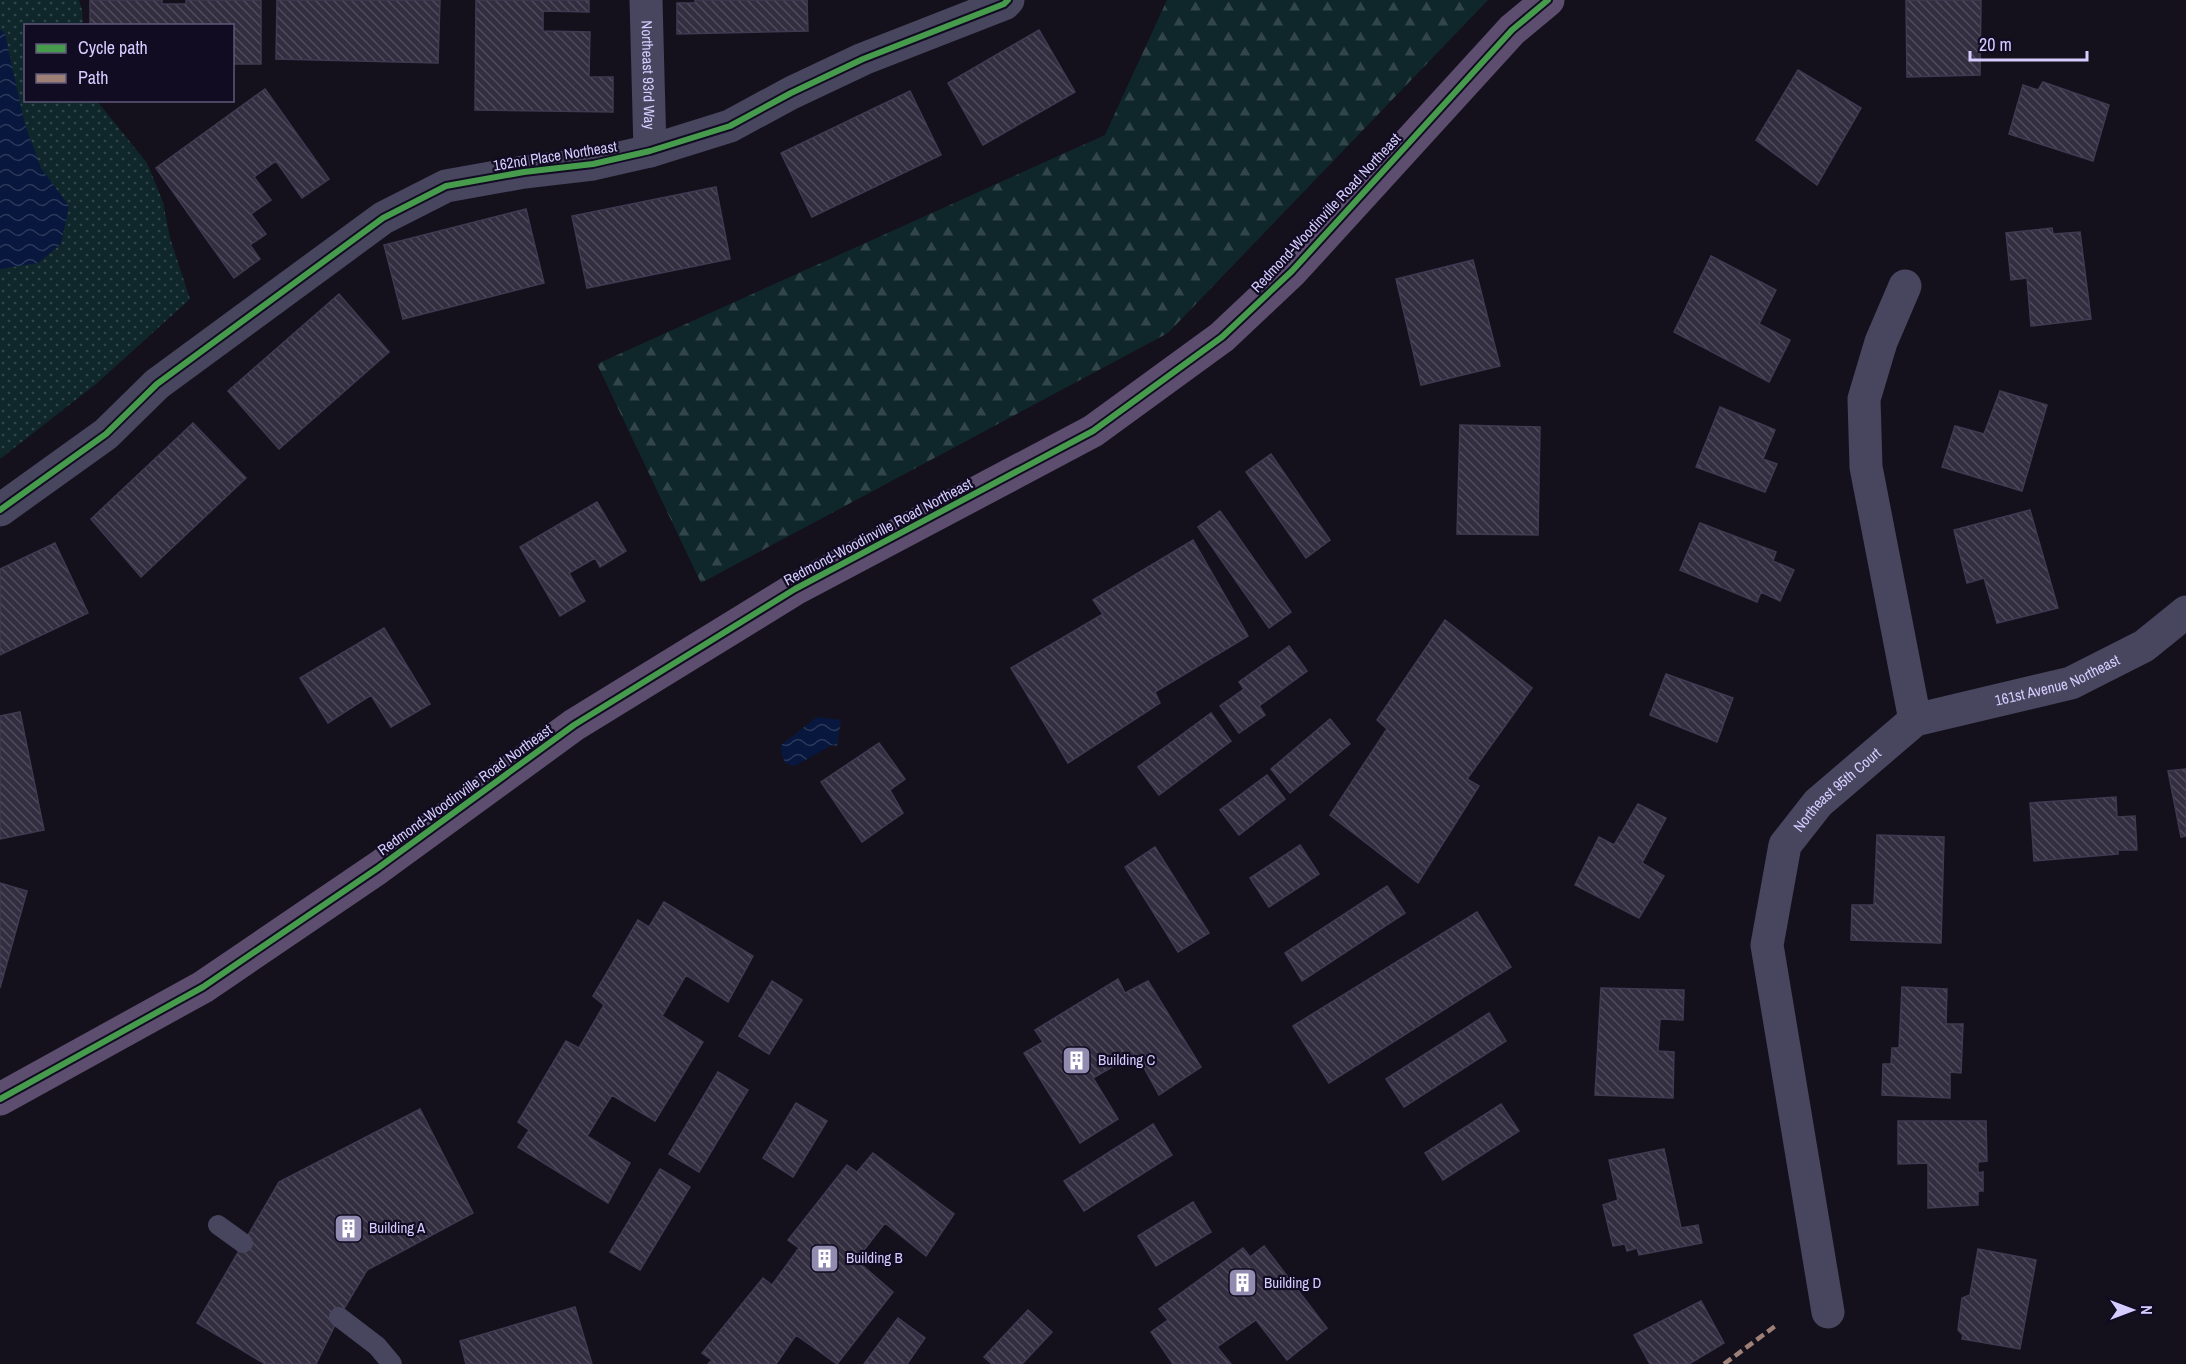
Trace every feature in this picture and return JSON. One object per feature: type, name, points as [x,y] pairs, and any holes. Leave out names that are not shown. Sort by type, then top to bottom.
[{"type":"main road","name":"Redmond-Woodinville Road Northeast","points":[[0,1099],[203,987],[378,868],[574,725],[795,589],[1093,431],[1222,337],[1292,271],[1512,30],[1548,0]]},
{"type":"street","name":"Northeast 93rd Way","points":[[646,0],[650,151]]},
{"type":"street","name":"162nd Place Northeast","points":[[0,510],[106,434],[157,384],[383,218],[446,186],[524,172],[593,164],[650,151],[730,126],[863,58],[1004,4],[1008,0]]},
{"type":"street","points":[[1905,286],[1881,342],[1864,399],[1866,467],[1915,720]]},
{"type":"street","name":"161st Avenue Northeast","points":[[1915,720],[2072,683],[2144,646],[2186,612]]},
{"type":"street","name":"Northeast 95th Court","points":[[1828,1312],[1767,945],[1785,845],[1818,802],[1915,720]]},
{"type":"lane","points":[[218,1225],[243,1243]]},
{"type":"lane","points":[[339,1317],[377,1346],[392,1364]]},
{"type":"green space","points":[[0,0],[79,0],[83,24],[24,24],[24,102],[98,102],[147,163],[163,202],[170,238],[190,299],[96,384],[0,459]]},
{"type":"green space","points":[[1167,0],[1488,0],[1168,333],[701,583],[597,364],[1105,135]]},
{"type":"water","points":[[0,29],[5,34],[25,125],[41,168],[69,206],[61,244],[38,263],[0,269]]},
{"type":"water","points":[[817,717],[841,720],[837,746],[832,745],[795,766],[785,763],[781,745]]},
{"type":"building","points":[[90,0],[162,0],[162,4],[186,4],[186,0],[261,0],[261,64],[234,64],[234,24],[90,24]]},
{"type":"building","points":[[277,0],[440,0],[438,63],[276,59]]},
{"type":"building","points":[[476,0],[589,0],[589,12],[543,11],[543,31],[590,32],[589,77],[613,77],[613,112],[475,110]]},
{"type":"building","points":[[695,0],[807,0],[808,31],[677,34],[677,3],[695,3]]},
{"type":"building","points":[[1906,0],[1981,0],[1980,75],[1907,77]]},
{"type":"building","points":[[1039,30],[1075,92],[983,145],[948,83]]},
{"type":"building","points":[[1798,70],[1861,108],[1817,185],[1756,140]]},
{"type":"building","points":[[2043,82],[2109,105],[2093,161],[2009,134],[2023,85],[2038,90]]},
{"type":"building","points":[[265,89],[329,179],[302,198],[276,161],[254,177],[271,200],[251,214],[266,234],[250,245],[260,259],[234,278],[156,168]]},
{"type":"building","points":[[910,91],[941,155],[812,217],[781,153]]},
{"type":"building","points":[[716,187],[730,259],[587,288],[572,216]]},
{"type":"building","points":[[526,209],[544,283],[403,319],[384,245]]},
{"type":"building","points":[[2052,228],[2053,234],[2080,232],[2091,319],[2031,326],[2027,278],[2011,280],[2006,233]]},
{"type":"building","points":[[1711,256],[1776,290],[1759,324],[1790,340],[1769,382],[1674,332]]},
{"type":"building","points":[[1473,260],[1500,366],[1421,385],[1396,279]]},
{"type":"building","points":[[339,294],[389,352],[279,449],[228,391]]},
{"type":"building","points":[[2000,391],[2047,405],[2022,491],[1942,467],[1955,426],[1984,434]]},
{"type":"building","points":[[1720,407],[1775,430],[1763,459],[1777,464],[1765,492],[1696,467]]},
{"type":"building","points":[[193,423],[246,478],[141,577],[91,519]]},
{"type":"building","points":[[1460,425],[1540,427],[1538,535],[1457,534]]},
{"type":"building","points":[[1271,454],[1330,540],[1306,558],[1246,472]]},
{"type":"building","points":[[597,502],[626,551],[600,567],[595,558],[569,573],[585,601],[560,616],[520,547]]},
{"type":"building","points":[[2030,510],[2058,608],[1997,623],[1984,578],[1967,583],[1954,530]]},
{"type":"building","points":[[1220,511],[1291,612],[1269,628],[1198,527]]},
{"type":"building","points":[[1700,523],[1776,552],[1773,561],[1794,570],[1780,601],[1761,592],[1757,602],[1680,570]]},
{"type":"building","points":[[1193,540],[1248,636],[1155,692],[1160,703],[1068,763],[1011,668],[1103,614],[1093,600]]},
{"type":"building","points":[[55,543],[88,613],[0,655],[0,569]]},
{"type":"building","points":[[1445,620],[1532,688],[1467,779],[1479,786],[1418,883],[1330,815],[1387,729],[1377,720]]},
{"type":"building","points":[[384,628],[430,704],[391,727],[371,695],[328,723],[300,678]]},
{"type":"building","points":[[1289,646],[1307,671],[1259,706],[1265,715],[1239,733],[1220,706],[1244,689],[1239,682]]},
{"type":"building","points":[[1666,674],[1733,698],[1717,742],[1650,715]]},
{"type":"building","points":[[20,712],[44,830],[0,839],[0,716]]},
{"type":"building","points":[[1211,713],[1231,741],[1159,795],[1138,767]]},
{"type":"building","points":[[1330,719],[1350,744],[1290,793],[1271,769]]},
{"type":"building","points":[[879,743],[905,779],[890,790],[903,813],[862,842],[821,782]]},
{"type":"building","points":[[2186,769],[2186,836],[2181,837],[2168,771]]},
{"type":"building","points":[[1267,775],[1285,799],[1239,835],[1220,810]]},
{"type":"building","points":[[2116,797],[2117,817],[2135,816],[2137,850],[2118,850],[2118,854],[2034,861],[2030,803]]},
{"type":"building","points":[[1638,804],[1666,818],[1642,863],[1664,876],[1639,918],[1575,885],[1599,837],[1614,845]]},
{"type":"building","points":[[1877,835],[1944,837],[1941,943],[1851,940],[1852,905],[1874,905]]},
{"type":"building","points":[[1300,845],[1319,874],[1269,907],[1250,878]]},
{"type":"building","points":[[1155,847],[1209,933],[1178,952],[1125,867]]},
{"type":"building","points":[[0,883],[27,891],[0,988]]},
{"type":"building","points":[[1387,886],[1405,913],[1302,981],[1285,953]]},
{"type":"building","points":[[664,902],[753,956],[728,1002],[686,975],[662,1016],[703,1042],[655,1121],[612,1095],[587,1136],[630,1163],[608,1203],[518,1147],[529,1130],[518,1122],[566,1041],[579,1048],[604,1005],[593,996],[638,920],[649,927]]},
{"type":"building","points":[[1477,912],[1511,967],[1329,1083],[1293,1026]]},
{"type":"building","name":"Building C","points":[[1118,979],[1125,993],[1148,981],[1201,1067],[1159,1095],[1136,1053],[1093,1078],[1118,1119],[1080,1143],[1024,1053],[1043,1042],[1035,1030]]},
{"type":"building","points":[[772,981],[802,1000],[769,1054],[739,1036]]},
{"type":"building","points":[[1902,987],[1947,989],[1946,1024],[1963,1024],[1961,1073],[1950,1072],[1950,1098],[1882,1095],[1883,1064],[1891,1064],[1892,1048],[1899,1048]]},
{"type":"building","points":[[1601,988],[1684,990],[1683,1020],[1660,1019],[1658,1051],[1674,1052],[1673,1098],[1595,1095]]},
{"type":"building","points":[[1489,1013],[1506,1041],[1404,1107],[1386,1079]]},
{"type":"building","points":[[718,1072],[748,1090],[699,1172],[669,1154]]},
{"type":"building","points":[[796,1103],[827,1121],[793,1177],[763,1158]]},
{"type":"building","points":[[1501,1104],[1519,1131],[1443,1180],[1425,1153]]},
{"type":"building","name":"Building A","points":[[420,1109],[473,1213],[367,1270],[339,1317],[316,1364],[265,1364],[197,1323],[279,1182]]},
{"type":"building","points":[[1898,1121],[1986,1121],[1987,1161],[1978,1162],[1978,1173],[1983,1172],[1983,1191],[1978,1191],[1978,1205],[1928,1208],[1928,1163],[1898,1164]]},
{"type":"building","points":[[1153,1124],[1172,1155],[1084,1211],[1064,1181]]},
{"type":"building","points":[[1664,1149],[1681,1228],[1698,1225],[1702,1243],[1639,1255],[1637,1248],[1627,1251],[1625,1244],[1613,1246],[1603,1205],[1618,1200],[1609,1160]]},
{"type":"building","name":"Building B","points":[[873,1153],[954,1214],[926,1256],[885,1223],[856,1260],[893,1292],[837,1364],[796,1335],[776,1364],[708,1364],[712,1360],[702,1353],[763,1278],[772,1285],[799,1248],[788,1240],[847,1165],[857,1172]]},
{"type":"building","points":[[660,1169],[690,1187],[640,1270],[610,1252]]},
{"type":"building","points":[[1193,1202],[1211,1232],[1156,1266],[1138,1236]]},
{"type":"building","name":"Building D","points":[[1264,1246],[1327,1328],[1287,1360],[1256,1320],[1217,1347],[1231,1364],[1173,1364],[1151,1332],[1168,1320],[1159,1309],[1243,1248],[1250,1257]]},
{"type":"building","points":[[1978,1249],[2036,1260],[2020,1349],[1962,1339],[1963,1335],[1958,1330],[1962,1298],[1970,1295]]},
{"type":"building","points":[[1701,1301],[1724,1343],[1689,1364],[1650,1364],[1634,1335]]},
{"type":"building","points":[[575,1307],[592,1364],[466,1364],[460,1341]]},
{"type":"building","points":[[1028,1310],[1052,1332],[1022,1364],[992,1364],[984,1357]]},
{"type":"building","points":[[898,1318],[925,1338],[907,1364],[864,1364]]},
{"type":"marked path","points":[[1724,1364],[1778,1324]]},
{"type":"cycle path","points":[[0,510],[106,434],[157,384],[383,218],[446,186],[524,172],[593,164],[650,151],[730,126],[791,93],[863,59],[1004,4],[1008,0]]},
{"type":"cycle path","points":[[0,1099],[203,987],[378,868],[574,725],[795,589],[1093,431],[1222,337],[1292,271],[1512,30],[1548,0]]},
{"type":"place","name":"Building C","points":[[1077,1060]]},
{"type":"place","name":"Building A","points":[[348,1228]]},
{"type":"place","name":"Building B","points":[[825,1258]]},
{"type":"place","name":"Building D","points":[[1243,1283]]}]
